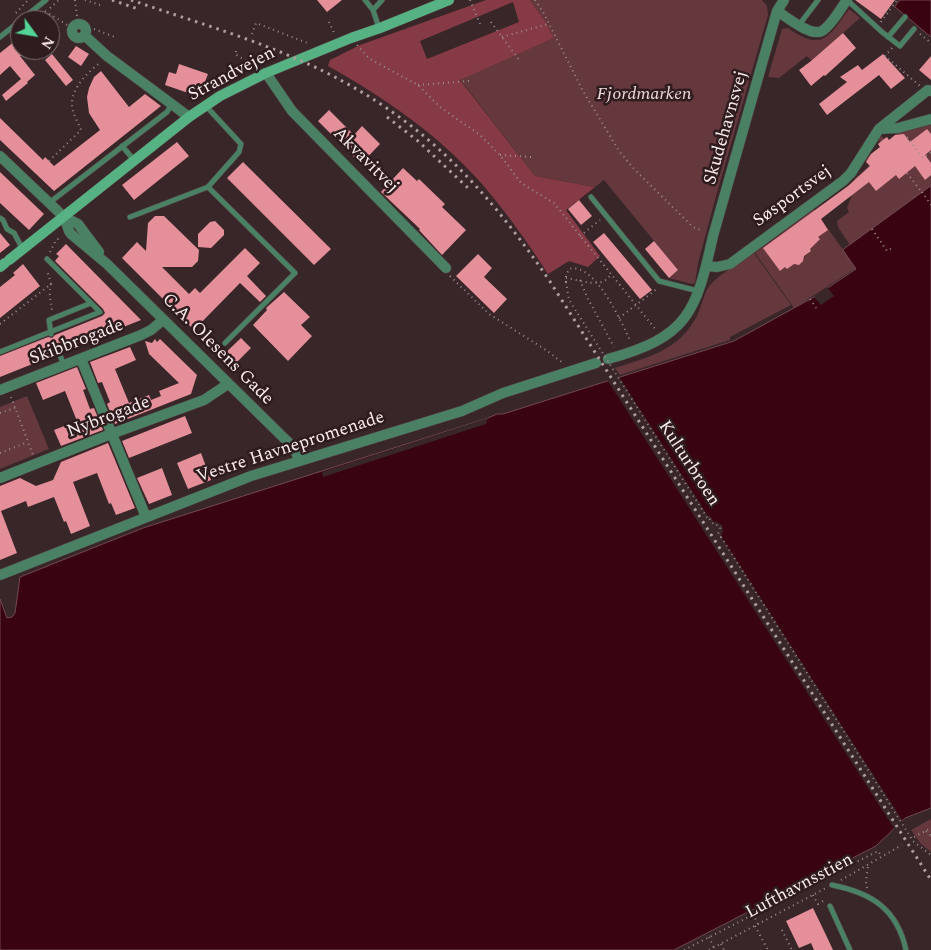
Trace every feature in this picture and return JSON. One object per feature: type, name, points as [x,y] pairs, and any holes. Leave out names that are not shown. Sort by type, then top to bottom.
[{"type":"street","name":"Strandvejen","points":[[5,263],[205,105],[266,73],[449,0]]},
{"type":"street","points":[[780,3],[798,25],[812,32],[821,32],[847,0]]},
{"type":"street","name":"Skudehavnsvej","points":[[706,266],[780,3]]},
{"type":"street","points":[[80,29],[108,56],[189,117]]},
{"type":"street","name":"Akvavitvej","points":[[266,73],[292,111],[446,268]]},
{"type":"street","name":"Søsportsvej","points":[[706,266],[717,267],[730,264],[843,181],[852,173],[879,129],[928,90],[931,91]]},
{"type":"street","points":[[879,129],[898,128],[931,119]]},
{"type":"street","points":[[0,156],[64,217]]},
{"type":"street","name":"C.A. Olesens Gade","points":[[64,217],[68,231],[107,264],[290,444],[296,452],[299,461]]},
{"type":"street","name":"C.A. Olesens Gade","points":[[64,217],[82,228],[107,264]]},
{"type":"street","points":[[608,359],[636,351],[663,338],[685,318],[693,306],[706,266]]},
{"type":"street","name":"Skibbrogade","points":[[4,389],[141,335],[151,330],[163,320]]},
{"type":"street","points":[[81,359],[146,517]]},
{"type":"street","name":"Vestre Havnepromenade","points":[[0,575],[251,476],[462,411],[502,393],[596,362]]},
{"type":"street","name":"Nybrogade","points":[[0,478],[204,400],[228,384]]},
{"type":"lane","points":[[33,10],[46,0]]},
{"type":"lane","points":[[365,0],[373,10],[380,28]]},
{"type":"lane","points":[[373,10],[382,0]]},
{"type":"lane","points":[[798,25],[818,0]]},
{"type":"lane","points":[[847,0],[900,46],[914,29]]},
{"type":"lane","points":[[888,36],[904,17]]},
{"type":"lane","points":[[0,37],[10,28]]},
{"type":"lane","points":[[49,203],[167,112],[172,104]]},
{"type":"lane","points":[[130,217],[208,187],[240,152],[241,144],[205,105]]},
{"type":"lane","points":[[122,146],[134,161]]},
{"type":"lane","points":[[208,187],[295,273],[224,343]]},
{"type":"lane","points":[[590,197],[659,282],[698,291]]},
{"type":"lane","points":[[0,218],[7,228],[14,233],[20,244]]},
{"type":"lane","points":[[0,352],[100,312],[46,259]]},
{"type":"lane","points":[[50,333],[49,320],[91,303]]},
{"type":"lane","points":[[59,353],[64,365]]},
{"type":"lane","points":[[832,885],[858,891],[887,910],[902,933],[906,950]]},
{"type":"lane","points":[[830,906],[850,950]]},
{"type":"path","points":[[19,10],[28,0]]},
{"type":"path","points":[[75,0],[80,29]]},
{"type":"path","points":[[85,0],[100,5]]},
{"type":"path","points":[[470,0],[481,26]]},
{"type":"path","points":[[535,0],[583,91],[619,151],[635,170],[693,227],[713,236]]},
{"type":"path","points":[[877,28],[897,0]]},
{"type":"path","points":[[60,19],[80,29],[91,28],[115,37]]},
{"type":"path","points":[[329,22],[335,35]]},
{"type":"path","points":[[491,22],[520,61]]},
{"type":"path","points":[[252,34],[256,23],[313,44]]},
{"type":"path","points":[[502,37],[548,24]]},
{"type":"path","points":[[914,29],[931,43]]},
{"type":"path","points":[[351,38],[370,58],[418,85],[440,106],[480,135],[500,155],[521,183],[554,203],[663,338]]},
{"type":"path","points":[[236,51],[235,54],[248,62],[244,72]]},
{"type":"path","points":[[49,161],[81,130],[72,104],[75,92],[82,81],[108,56]]},
{"type":"path","points":[[885,56],[916,83]]},
{"type":"path","points":[[418,85],[469,81]]},
{"type":"path","points":[[898,128],[923,158],[931,152]]},
{"type":"path","points":[[500,155],[531,157]]},
{"type":"path","points":[[907,173],[931,205]]},
{"type":"path","points":[[580,236],[606,216]]},
{"type":"path","points":[[872,229],[887,251],[892,248]]},
{"type":"path","points":[[49,320],[52,302],[48,293],[51,284],[45,263],[46,259],[56,240],[72,234]]},
{"type":"path","points":[[446,268],[454,281],[489,314],[546,350],[573,370]]},
{"type":"path","points":[[611,274],[606,281],[597,284],[566,278],[569,269],[578,268],[588,273],[597,284],[619,318],[636,351]]},
{"type":"path","name":"Kulturbroen","points":[[566,278],[569,300],[708,519],[714,525],[720,526],[718,534],[913,837],[931,855]]},
{"type":"path","points":[[580,280],[587,297],[619,356]]},
{"type":"path","points":[[619,318],[660,287],[659,282]]},
{"type":"path","points":[[0,324],[51,284]]},
{"type":"path","points":[[810,299],[816,308]]},
{"type":"path","points":[[4,389],[15,408],[36,464]]},
{"type":"path","points":[[0,413],[15,408]]},
{"type":"path","points":[[0,453],[28,442]]},
{"type":"path","points":[[913,837],[931,828]]},
{"type":"path","points":[[926,831],[931,836]]},
{"type":"path","name":"Lufthavnsstien","points":[[709,950],[832,885],[902,845]]},
{"type":"path","points":[[684,950],[878,851],[882,856]]},
{"type":"path","points":[[868,865],[866,881],[869,898]]},
{"type":"path","points":[[812,895],[818,904],[826,899],[830,906]]},
{"type":"path","points":[[753,914],[758,924]]},
{"type":"path","points":[[755,926],[768,950]]},
{"type":"path","points":[[782,930],[792,950]]},
{"type":"path","points":[[709,937],[714,949]]},
{"type":"path","points":[[721,944],[724,950]]},
{"type":"green space","name":"Fjordmarken","points":[[530,0],[762,0],[767,6],[768,15],[718,189],[698,263],[695,283],[692,284],[669,278],[678,270],[604,180],[595,187],[535,176],[460,79],[554,38],[547,24]]},
{"type":"green space","points":[[849,9],[860,18],[816,57],[817,67],[807,56],[779,78],[768,77],[782,29],[788,28],[809,39],[817,40],[829,34]]},
{"type":"green space","points":[[931,125],[931,186],[850,245],[838,227],[837,221],[849,212],[847,208],[854,189],[861,188],[854,179],[869,166],[865,159],[880,147],[878,139],[882,136],[884,139],[887,137],[889,140],[901,130],[903,132]]},
{"type":"green space","points":[[814,209],[856,268],[794,308],[755,253]]},
{"type":"green space","points":[[754,253],[791,305],[730,337],[730,340],[620,375],[615,368],[662,351],[681,337],[690,328],[697,316],[710,285],[725,272]]},
{"type":"green space","points":[[27,396],[49,449],[0,469],[0,407]]},
{"type":"green space","points":[[931,819],[931,852],[921,844],[911,830]]},
{"type":"shaded area","points":[[486,0],[530,0],[547,24],[554,38],[460,80],[535,176],[595,187],[566,210],[600,256],[588,267],[569,261],[548,274],[491,195],[448,149],[390,104],[328,66],[330,60],[360,45]],"holes":[[[513,2],[519,22],[427,59],[420,41]]]},
{"type":"shaded area","points":[[900,0],[931,0],[931,37],[895,7]]},
{"type":"shaded area","points":[[931,186],[931,808],[905,818],[876,846],[674,950],[0,950],[0,599],[7,618],[12,617],[15,613],[20,577],[143,528],[497,414],[503,414],[734,341],[814,297],[856,269],[843,250]]},
{"type":"pier","points":[[827,287],[834,296],[821,305],[814,297]]},
{"type":"pier","points":[[618,375],[708,516],[714,522],[722,525],[721,536],[904,823],[895,830],[606,378]]},
{"type":"pier","points":[[488,418],[486,424],[323,477],[322,472]]},
{"type":"building","points":[[317,0],[342,0],[327,12]]},
{"type":"building","points":[[855,0],[895,0],[881,19]]},
{"type":"building","points":[[843,33],[856,48],[811,86],[799,70]]},
{"type":"building","points":[[10,45],[10,60],[23,60],[35,75],[6,101],[2,95],[21,79],[10,66],[0,75],[0,53]]},
{"type":"building","points":[[76,46],[89,54],[81,66],[68,57]]},
{"type":"building","points":[[883,54],[905,78],[891,89],[879,75],[827,115],[819,104],[847,82],[840,77],[858,65],[862,70]]},
{"type":"building","points":[[931,56],[931,80],[919,70]]},
{"type":"building","points":[[45,60],[57,60],[73,80],[66,86]]},
{"type":"building","points":[[179,64],[208,74],[203,87],[197,85],[194,95],[165,85],[169,72],[176,74]]},
{"type":"building","points":[[101,71],[129,107],[145,94],[161,106],[54,191],[0,140],[0,118],[43,160],[45,157],[54,166],[100,130],[89,113],[87,97],[94,77]]},
{"type":"building","points":[[329,110],[354,135],[362,126],[380,144],[361,164],[318,121]]},
{"type":"building","points":[[927,129],[931,134],[931,150],[925,155],[931,163],[931,175],[925,180],[915,166],[899,179],[896,175],[876,191],[869,182],[821,219],[828,230],[818,237],[820,239],[810,249],[811,251],[804,256],[803,261],[799,265],[794,264],[780,271],[763,248],[848,186],[870,166],[866,162],[871,154],[880,147],[878,144],[884,139],[887,137],[889,140],[895,135],[904,134],[910,142]]},
{"type":"building","points":[[177,142],[189,156],[134,200],[122,185]]},
{"type":"building","points":[[243,162],[331,249],[314,265],[227,178]]},
{"type":"building","points":[[403,168],[417,181],[419,179],[445,204],[442,207],[466,230],[442,255],[420,229],[381,192]]},
{"type":"building","points":[[0,172],[44,214],[29,230],[0,203]]},
{"type":"building","points":[[579,200],[592,216],[581,225],[568,209]]},
{"type":"building","points":[[155,216],[164,216],[199,250],[198,261],[192,267],[162,267],[189,294],[195,288],[200,293],[245,248],[260,263],[247,276],[266,296],[260,302],[240,283],[194,330],[122,258],[137,242],[146,251],[148,223]]},
{"type":"building","points":[[215,221],[224,230],[224,235],[211,248],[198,247],[198,234],[210,222]]},
{"type":"building","points":[[0,233],[10,245],[0,253]]},
{"type":"building","points":[[604,233],[652,290],[640,299],[593,242]]},
{"type":"building","points":[[654,241],[678,270],[669,278],[645,249]]},
{"type":"building","points":[[66,244],[141,320],[63,351],[58,349],[55,351],[55,355],[0,377],[0,356],[48,337],[52,338],[105,313],[55,261],[59,256],[56,254]]},
{"type":"building","points":[[478,254],[492,268],[484,277],[507,299],[494,313],[456,276]]},
{"type":"building","points":[[23,264],[40,286],[0,318],[0,287],[15,275],[13,273]]},
{"type":"building","points":[[284,292],[310,317],[301,325],[312,336],[288,361],[253,325],[267,310],[266,308]]},
{"type":"building","points":[[241,338],[251,348],[231,368],[221,357]]},
{"type":"building","points":[[155,339],[157,342],[160,339],[197,375],[191,394],[115,424],[107,404],[110,402],[102,382],[98,383],[90,362],[130,347],[136,360],[115,369],[129,403],[149,395],[151,400],[161,396],[159,391],[179,383],[149,354],[145,341],[152,343]]},
{"type":"building","points":[[77,367],[86,389],[83,390],[90,409],[94,408],[103,430],[61,446],[54,430],[77,421],[65,391],[43,400],[36,383]]},
{"type":"building","points":[[185,416],[192,433],[129,458],[122,441]]},
{"type":"building","points":[[108,443],[135,508],[116,515],[111,503],[109,504],[97,473],[73,482],[90,526],[71,534],[54,497],[28,507],[26,501],[1,511],[17,553],[0,560],[0,486],[20,478],[36,486],[53,480],[61,462]]},
{"type":"building","points":[[201,453],[211,480],[188,489],[177,463]]},
{"type":"building","points":[[162,468],[172,495],[149,504],[137,478]]},
{"type":"building","points":[[813,908],[833,950],[814,950],[811,943],[799,948],[786,921]]},
{"type":"railway","points":[[112,0],[138,9]]},
{"type":"railway","points":[[131,0],[252,41],[323,71],[392,112],[422,135],[476,187],[501,216],[549,280],[931,880]]},
{"type":"railway","points":[[387,117],[418,141],[468,188]]}]
